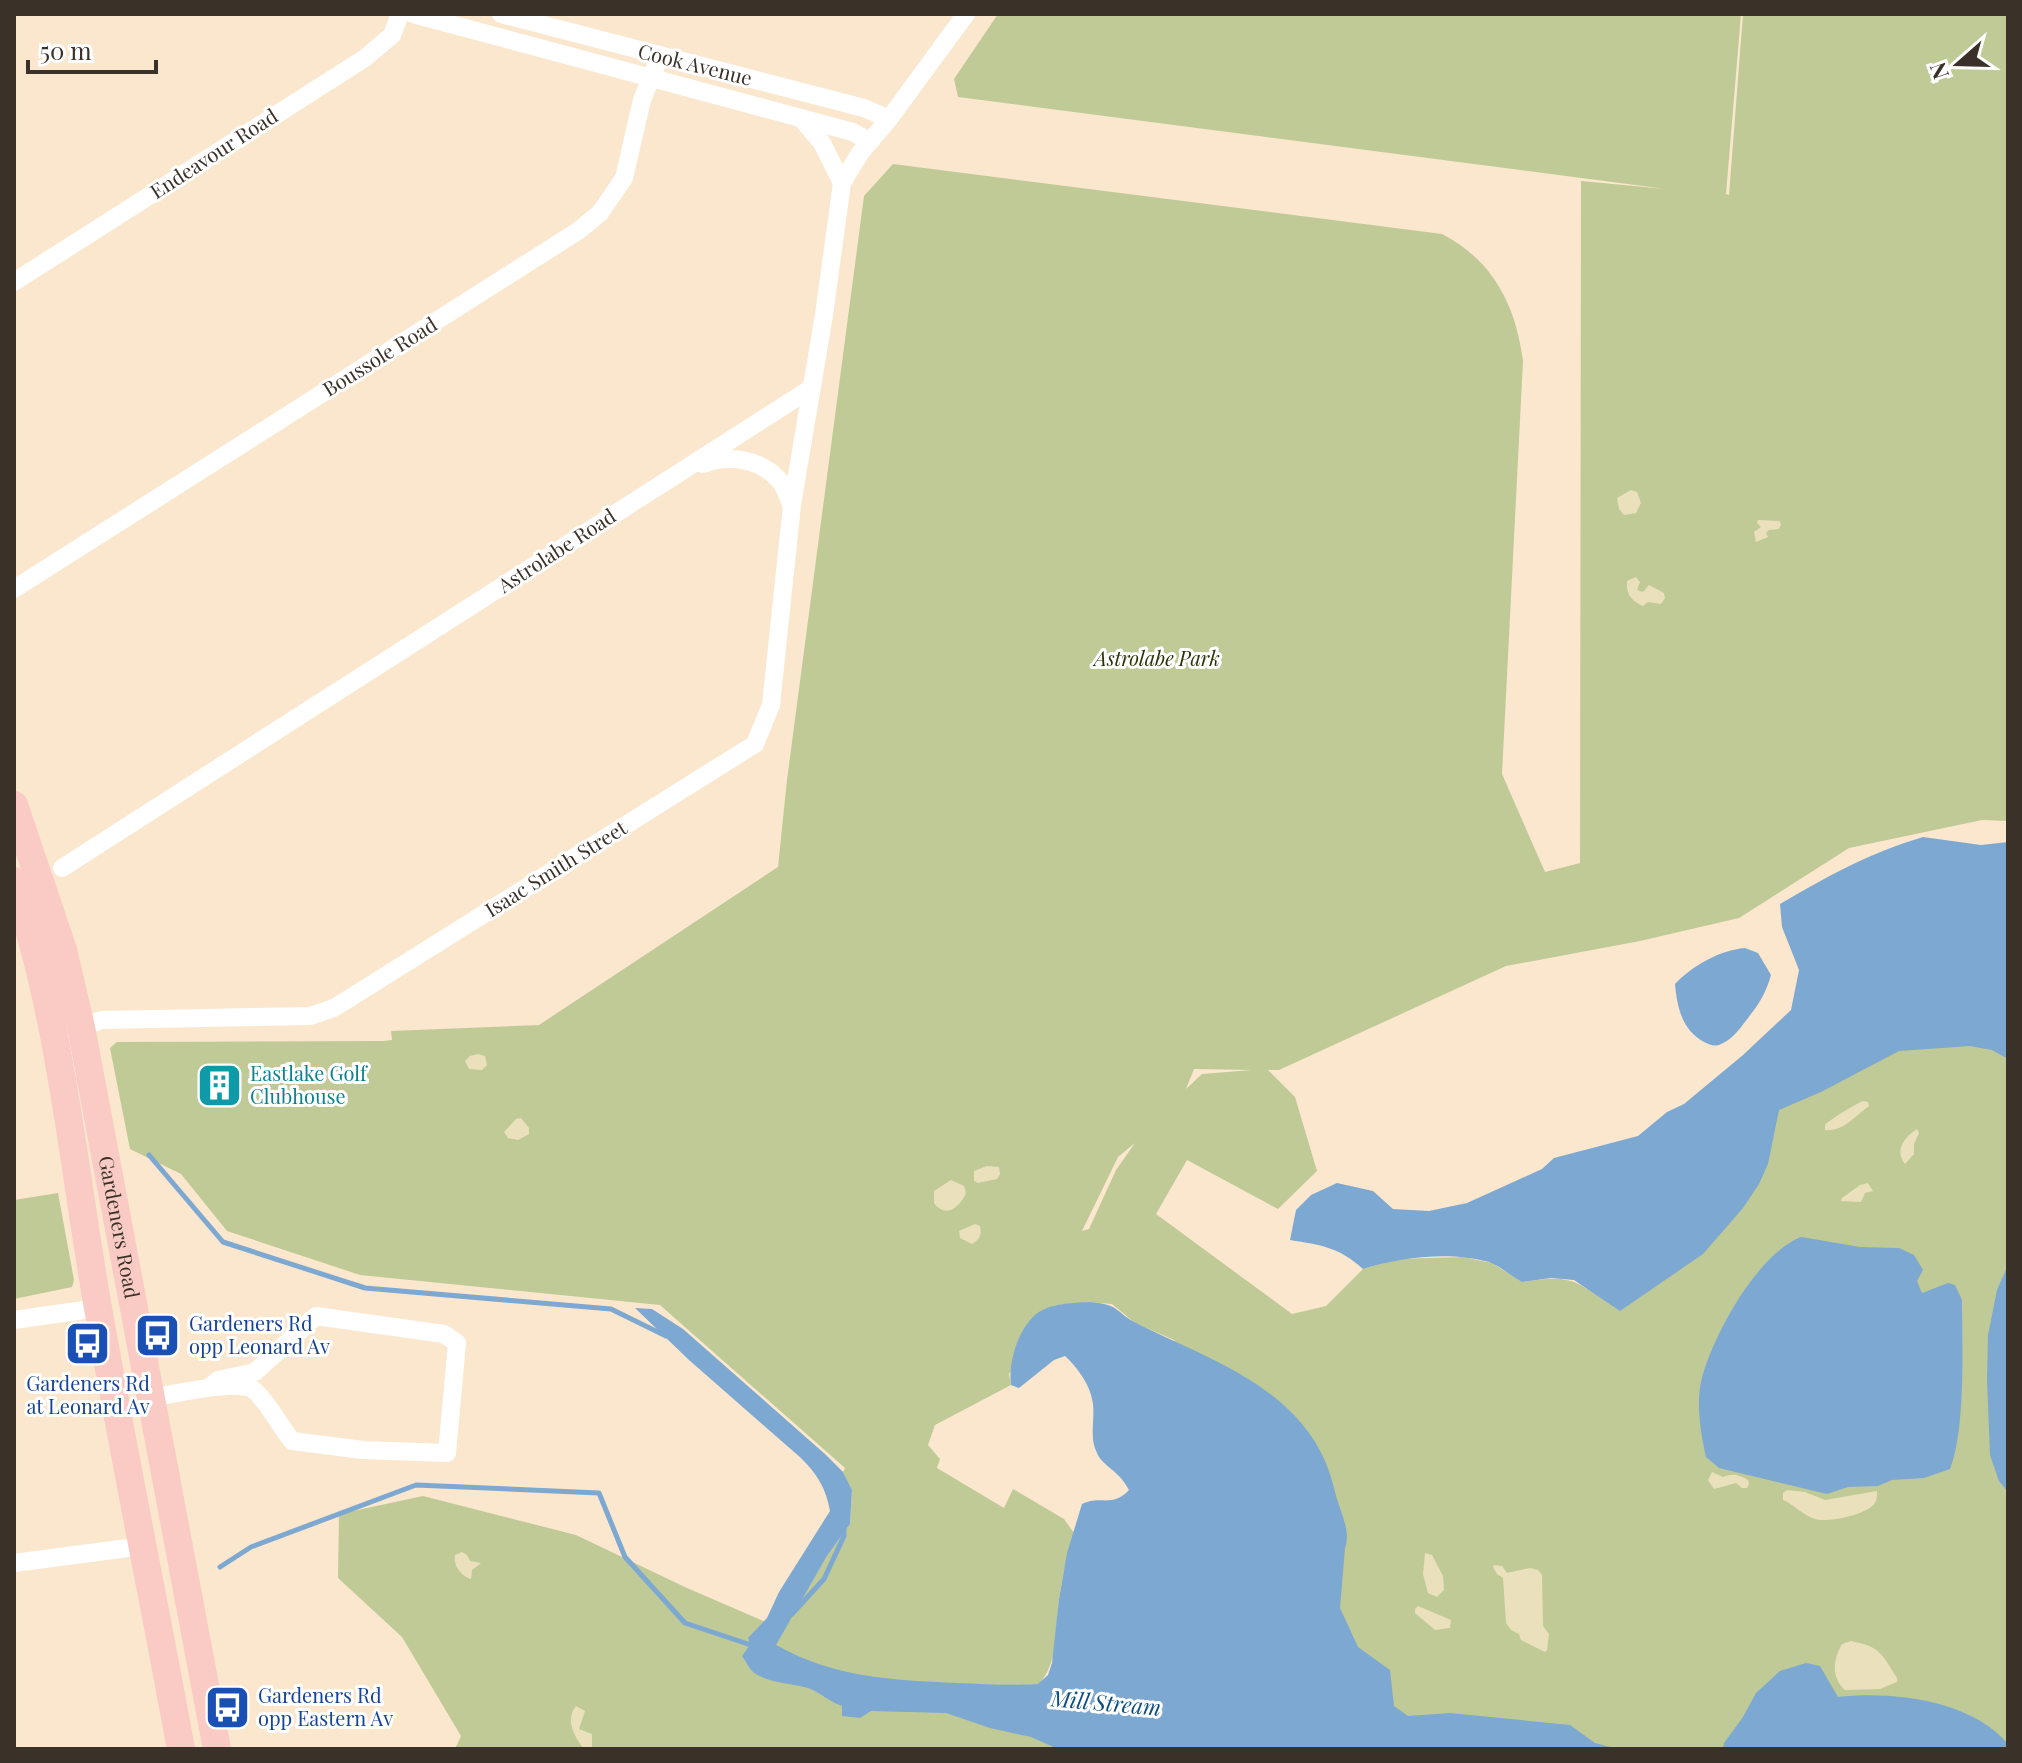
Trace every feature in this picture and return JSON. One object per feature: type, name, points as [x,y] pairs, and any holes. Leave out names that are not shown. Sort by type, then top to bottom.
[{"type":"main road","name":"Gardeners Road","points":[[14,805],[63,950],[81,1027],[217,1749]]},
{"type":"main road","name":"Gardeners Road","points":[[17,898],[35,947],[66,1102],[98,1308],[181,1749]]},
{"type":"street","name":"Endeavour Road","points":[[14,282],[365,58],[392,35],[400,14]]},
{"type":"street","name":"Cook Avenue","points":[[413,14],[478,21],[653,79],[853,132],[870,142]]},
{"type":"street","name":"Cook Avenue","points":[[501,14],[864,108],[889,119]]},
{"type":"street","points":[[810,389],[824,315],[842,183],[966,14]]},
{"type":"street","name":"Boussole Road","points":[[14,589],[578,231],[600,213],[624,178],[642,100],[660,56]]},
{"type":"street","points":[[801,118],[822,143],[842,183]]},
{"type":"street","name":"Astrolabe Road","points":[[62,868],[810,389]]},
{"type":"street","name":"Isaac Smith Street","points":[[81,1027],[102,1020],[310,1016],[334,1008],[755,744],[771,705],[792,505],[810,389]]},
{"type":"street","points":[[678,473],[719,458],[747,460],[782,482],[792,505]]},
{"type":"street","points":[[66,1102],[69,1050],[81,1027]]},
{"type":"street","points":[[14,1320],[98,1308]]},
{"type":"street","points":[[151,1398],[210,1387],[220,1389],[241,1385],[253,1389],[292,1441],[363,1450],[447,1453],[457,1343],[444,1334],[316,1316],[255,1372],[218,1380],[210,1387]]},
{"type":"street","points":[[14,1563],[143,1546]]},
{"type":"green space","name":"Astrolabe Park","points":[[998,14],[1741,14],[1726,194],[1729,195],[1743,14],[2008,14],[2008,821],[1982,820],[1849,848],[1739,918],[1640,941],[1506,966],[1279,1070],[1268,1070],[1295,1097],[1317,1171],[1278,1209],[1187,1160],[1156,1214],[1292,1314],[1326,1306],[1363,1269],[1397,1259],[1463,1257],[1492,1263],[1522,1282],[1564,1279],[1587,1289],[1758,1101],[1875,1041],[2008,1025],[2008,1749],[1346,1749],[1174,1340],[1135,1323],[1112,1304],[1090,1302],[1054,1306],[1009,1374],[1011,1385],[935,1425],[928,1445],[940,1459],[937,1468],[1004,1508],[1013,1489],[1064,1519],[1074,1533],[1062,1583],[1050,1666],[1039,1684],[1024,1685],[1172,1749],[455,1749],[461,1736],[402,1637],[338,1578],[339,1514],[423,1496],[576,1535],[784,1630],[827,1556],[850,1524],[852,1491],[843,1472],[845,1468],[660,1305],[360,1275],[227,1231],[181,1174],[130,1149],[110,1048],[117,1042],[383,1041],[392,1040],[391,1031],[539,1025],[778,867],[864,196],[893,164],[1442,234],[1475,257],[1488,271],[1508,304],[1523,361],[1502,774],[1545,872],[1580,863],[1581,181],[1666,189],[958,97],[954,79]],"holes":[[[1194,1069],[1252,1070],[1202,1074],[1186,1089]],[[1135,1143],[1116,1170],[1089,1229],[1082,1231],[1118,1157]]]},
{"type":"green space","points":[[58,1193],[74,1280],[72,1287],[14,1299],[14,1200]]},
{"type":"sand","points":[[1631,490],[1637,492],[1641,503],[1636,513],[1624,515],[1617,498]]},
{"type":"sand","points":[[1758,520],[1780,521],[1781,525],[1779,529],[1769,530],[1766,533],[1768,537],[1756,542],[1754,532],[1761,527]]},
{"type":"sand","points":[[1636,577],[1640,582],[1637,590],[1643,592],[1649,585],[1664,593],[1661,604],[1648,602],[1643,606],[1632,599],[1627,590],[1627,581]]},
{"type":"sand","points":[[478,1054],[485,1056],[487,1065],[482,1070],[469,1069],[465,1061]]},
{"type":"sand","points":[[1863,1101],[1868,1102],[1869,1106],[1838,1128],[1825,1130],[1828,1122]]},
{"type":"sand","points":[[521,1118],[529,1128],[529,1134],[518,1140],[508,1138],[504,1132],[516,1119]]},
{"type":"sand","points":[[1917,1129],[1919,1133],[1914,1154],[1905,1164],[1901,1148]]},
{"type":"sand","points":[[987,1166],[999,1167],[997,1179],[974,1181],[974,1171]]},
{"type":"sand","points":[[951,1180],[964,1186],[966,1193],[956,1207],[948,1211],[934,1203],[934,1191]]},
{"type":"sand","points":[[1868,1183],[1873,1191],[1865,1193],[1861,1202],[1841,1201],[1860,1185]]},
{"type":"sand","points":[[975,1224],[981,1229],[977,1240],[972,1244],[960,1238],[959,1231]]},
{"type":"sand","points":[[1712,1472],[1723,1477],[1739,1476],[1748,1480],[1749,1484],[1747,1488],[1736,1483],[1714,1489],[1708,1480]]},
{"type":"sand","points":[[1787,1490],[1805,1492],[1825,1500],[1877,1491],[1877,1496],[1875,1503],[1864,1511],[1821,1520],[1806,1515],[1783,1500],[1783,1493]]},
{"type":"sand","points":[[462,1552],[470,1561],[481,1563],[472,1570],[471,1579],[461,1573],[455,1563],[455,1555]]},
{"type":"sand","points":[[1425,1553],[1432,1555],[1443,1576],[1444,1590],[1437,1597],[1428,1593],[1423,1574]]},
{"type":"sand","points":[[1494,1565],[1502,1566],[1507,1573],[1530,1568],[1542,1575],[1543,1626],[1549,1634],[1545,1652],[1521,1640],[1519,1634],[1506,1623],[1503,1578],[1497,1574]]},
{"type":"sand","points":[[1418,1606],[1451,1620],[1450,1628],[1435,1630],[1415,1613]]},
{"type":"sand","points":[[1851,1641],[1879,1652],[1897,1682],[1880,1689],[1845,1690],[1837,1680],[1835,1662],[1842,1644]]},
{"type":"sand","points":[[576,1706],[585,1711],[579,1729],[592,1734],[592,1749],[584,1749],[572,1728],[571,1717]]},
{"type":"water","points":[[1923,837],[1981,845],[2008,842],[2008,1059],[1992,1050],[1970,1046],[1899,1051],[1779,1110],[1768,1164],[1743,1208],[1703,1254],[1620,1311],[1574,1280],[1551,1278],[1522,1282],[1489,1262],[1442,1256],[1393,1261],[1363,1269],[1329,1248],[1290,1240],[1296,1210],[1311,1195],[1337,1183],[1373,1191],[1393,1209],[1429,1211],[1467,1203],[1542,1169],[1554,1158],[1638,1136],[1667,1112],[1684,1104],[1791,1010],[1799,970],[1782,927],[1780,904],[1849,866]]},
{"type":"water","points":[[1745,948],[1758,953],[1771,975],[1767,987],[1756,1008],[1733,1036],[1719,1045],[1708,1044],[1690,1031],[1686,1024],[1679,1009],[1675,984],[1707,960]]},
{"type":"water","points":[[1801,1237],[1860,1247],[1899,1248],[1914,1255],[1923,1270],[1917,1281],[1922,1293],[1948,1283],[1955,1285],[1962,1300],[1962,1386],[1959,1431],[1950,1469],[1924,1478],[1892,1480],[1878,1486],[1848,1487],[1827,1494],[1719,1468],[1706,1457],[1699,1401],[1701,1382],[1715,1343],[1738,1299],[1753,1279],[1784,1246]]},
{"type":"water","points":[[2008,1265],[2008,1492],[1999,1481],[1990,1455],[1987,1379],[1988,1335],[1997,1290]]},
{"type":"water","points":[[1090,1302],[1113,1307],[1130,1320],[1245,1377],[1291,1412],[1310,1435],[1327,1465],[1346,1529],[1340,1608],[1358,1647],[1390,1670],[1394,1706],[1408,1716],[1450,1713],[1570,1725],[1595,1743],[1618,1749],[1058,1749],[1031,1737],[990,1728],[946,1713],[871,1711],[860,1718],[842,1716],[842,1706],[813,1690],[753,1672],[742,1656],[750,1645],[748,1638],[767,1618],[779,1592],[830,1511],[826,1495],[801,1458],[635,1308],[652,1309],[683,1329],[826,1455],[843,1472],[852,1490],[850,1524],[827,1556],[776,1645],[820,1664],[864,1675],[1018,1685],[1038,1684],[1048,1675],[1067,1553],[1082,1504],[1117,1499],[1129,1490],[1097,1453],[1093,1441],[1090,1391],[1065,1356],[1054,1360],[1019,1388],[1011,1385],[1016,1347],[1029,1321],[1041,1311],[1054,1306]]},
{"type":"water","points":[[1806,1663],[1820,1666],[1838,1697],[1906,1698],[1952,1708],[1992,1729],[2008,1744],[2008,1749],[1723,1749],[1756,1693],[1780,1671]]},
{"type":"waterway","points":[[149,1155],[223,1242],[365,1288],[611,1309],[666,1336]]},
{"type":"waterway","points":[[220,1567],[251,1547],[416,1485],[599,1493],[625,1557],[685,1623],[754,1646]]},
{"type":"waterway","name":"Mill Stream","points":[[792,1614],[824,1579],[844,1536],[844,1528]]},
{"type":"place","name":"Eastlake Golf Clubhouse","points":[[219,1086]]},
{"type":"place","name":"Gardeners Rd opp Leonard Av","points":[[158,1336]]},
{"type":"place","name":"Gardeners Rd at Leonard Av","points":[[88,1344]]},
{"type":"place","name":"Gardeners Rd opp Eastern Av","points":[[227,1707]]}]
